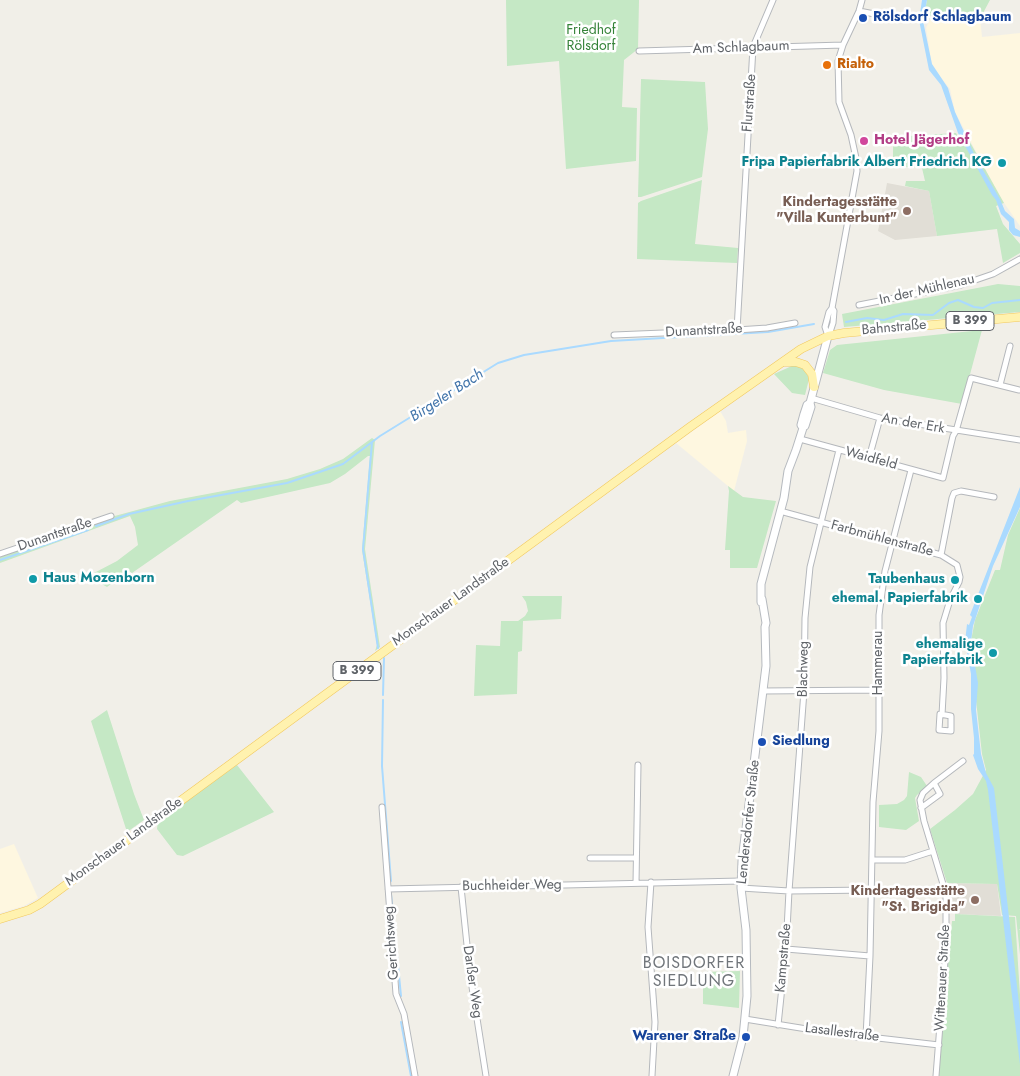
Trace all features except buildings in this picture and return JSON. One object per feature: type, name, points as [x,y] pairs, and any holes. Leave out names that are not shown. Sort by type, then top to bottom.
[{"type":"main road","name":"Bahnstraße","points":[[828,336],[1020,317]]},
{"type":"main road","name":"Monschauer Landstraße","points":[[0,920],[37,906],[614,482],[808,344],[828,336]]},
{"type":"main road","points":[[782,362],[796,362],[805,365],[812,374],[814,387]]},
{"type":"street","name":"Flurstraße","points":[[737,330],[753,47],[774,0]]},
{"type":"street","points":[[828,336],[825,327],[832,308],[856,171],[854,146],[838,92],[838,61],[862,0]]},
{"type":"street","points":[[859,11],[895,18]]},
{"type":"street","name":"Am Schlagbaum","points":[[639,51],[843,45]]},
{"type":"street","name":"In der Mühlenau","points":[[859,305],[961,285],[993,274],[1020,259]]},
{"type":"street","name":"Dunantstraße","points":[[614,335],[737,330],[767,328],[795,323]]},
{"type":"street","name":"Lendersdorfer Straße","points":[[733,1076],[740,1054],[745,1019],[747,957],[742,861],[766,666],[766,616],[761,584],[785,492],[788,472],[800,439],[803,428],[801,425],[807,405],[811,400],[828,336]]},
{"type":"street","points":[[1000,385],[1010,346]]},
{"type":"street","points":[[956,431],[971,378],[1019,390]]},
{"type":"street","name":"An der Erk","points":[[811,400],[880,418],[956,431],[1019,439]]},
{"type":"street","points":[[869,458],[880,418]]},
{"type":"street","name":"Waidfeld","points":[[800,439],[944,478],[953,436],[956,431]]},
{"type":"street","name":"Blachweg","points":[[789,891],[804,691],[805,618],[810,567],[839,450]]},
{"type":"street","name":"Hammerau","points":[[866,1037],[870,956],[873,802],[879,731],[879,615],[891,541],[912,470]]},
{"type":"street","name":"Farbmühlenstraße","points":[[780,511],[942,555],[954,493],[961,491],[994,497]]},
{"type":"street","name":"Dunantstraße","points":[[0,554],[111,516]]},
{"type":"street","points":[[942,555],[957,566],[960,577],[942,624],[944,678],[942,715]]},
{"type":"street","points":[[764,691],[878,690]]},
{"type":"street","points":[[921,808],[921,796],[963,761]]},
{"type":"street","points":[[636,883],[638,765]]},
{"type":"street","points":[[921,808],[940,794],[934,784]]},
{"type":"street","name":"Gerichtsweg","points":[[382,807],[396,994],[404,1014],[415,1076]]},
{"type":"street","name":"Wittenauer Straße","points":[[921,808],[946,894],[946,948],[936,1076]]},
{"type":"street","points":[[872,860],[905,860],[933,851]]},
{"type":"street","points":[[590,858],[636,858]]},
{"type":"street","points":[[651,882],[648,927],[655,1022],[652,1076]]},
{"type":"street","name":"Buchheider Weg","points":[[388,889],[651,882],[742,885],[789,891],[871,890]]},
{"type":"street","name":"Darßer Weg","points":[[461,887],[470,974],[486,1076]]},
{"type":"street","name":"Kampstraße","points":[[778,1025],[786,949],[789,891]]},
{"type":"street","points":[[786,949],[870,956]]},
{"type":"street","name":"Lasallestraße","points":[[745,1019],[856,1037],[939,1045]]},
{"type":"shaded area","points":[[980,17],[982,37],[1020,33],[1020,226],[1000,197],[955,112],[950,89],[932,66],[926,28],[930,19]]},
{"type":"shaded area","name":"Kindertagesstätte \"Villa Kunterbunt\"","points":[[887,183],[929,191],[937,236],[895,240],[878,231]]},
{"type":"shaded area","points":[[720,411],[726,421],[728,433],[746,430],[747,441],[734,491],[676,443]]},
{"type":"shaded area","points":[[14,844],[38,898],[24,906],[0,913],[0,849]]},
{"type":"shaded area","name":"Kindertagesstätte \"St. Brigida\"","points":[[947,883],[997,884],[1001,916],[955,914],[955,906],[953,906]]},
{"type":"green space","name":"Friedhof Rölsdorf","points":[[506,0],[639,0],[638,49],[624,60],[622,107],[637,108],[636,161],[566,169],[559,61],[507,66]]},
{"type":"green space","points":[[927,0],[990,0],[982,15],[924,16]]},
{"type":"green space","points":[[641,79],[705,82],[708,129],[702,177],[638,197]]},
{"type":"green space","points":[[956,133],[960,140],[966,135],[1004,203],[996,206],[1003,224],[1020,244],[1020,253],[1003,263],[997,229],[937,236],[929,191],[905,186],[906,181],[925,181],[922,168],[893,166],[893,137]]},
{"type":"green space","points":[[702,180],[695,244],[738,248],[737,263],[637,259],[638,203]]},
{"type":"green space","points":[[998,284],[1020,286],[1020,312],[844,327],[842,314]]},
{"type":"green space","points":[[982,330],[962,404],[884,390],[823,373],[830,350],[837,345]]},
{"type":"green space","points":[[794,365],[802,367],[809,379],[805,395],[792,393],[774,374]]},
{"type":"green space","points":[[372,438],[375,440],[365,549],[380,647],[375,651],[377,645],[362,550],[370,456],[330,483],[241,503],[237,500],[132,573],[129,571],[107,587],[100,583],[94,573],[117,561],[138,545],[135,527],[130,516],[0,563],[0,556],[111,517],[170,501],[287,479],[320,469],[343,459]]},
{"type":"green space","points":[[728,486],[743,497],[776,501],[757,568],[730,568],[730,550],[725,550]]},
{"type":"green space","points":[[1020,508],[1020,955],[1016,916],[1002,915],[997,884],[947,883],[930,829],[973,794],[986,770],[982,754],[970,646],[975,620],[995,570],[1000,570],[1008,535]]},
{"type":"green space","points":[[522,596],[562,596],[561,619],[523,621],[522,651],[518,652],[517,694],[474,696],[476,645],[500,646],[501,621],[518,621],[528,611]]},
{"type":"green space","points":[[107,710],[144,820],[127,832],[91,721]]},
{"type":"green space","points":[[237,765],[274,812],[183,856],[177,855],[157,829],[158,821]]},
{"type":"green space","points":[[909,772],[921,777],[927,786],[915,798],[919,821],[906,830],[879,827],[879,805],[897,804],[904,800],[907,796]]},
{"type":"green space","points":[[955,914],[1015,917],[1020,995],[1020,1076],[938,1076],[952,921],[955,921]]},
{"type":"green space","points":[[740,971],[739,1008],[703,1004],[703,972]]},
{"type":"water","points":[[922,0],[927,0],[923,21],[932,64],[948,88],[955,112],[976,158],[1005,211],[1014,219],[1015,228],[1020,231],[1020,237],[1013,235],[1009,230],[1009,222],[1001,214],[996,200],[958,133],[941,85],[929,70],[919,20]]},
{"type":"water","points":[[1020,487],[1020,507],[993,566],[973,626],[971,642],[978,683],[976,710],[981,754],[986,773],[994,788],[1020,1012],[1020,1065],[988,790],[986,781],[978,769],[973,755],[971,674],[965,642],[967,624],[969,625],[972,617],[970,615]]},
{"type":"waterway","name":"Birgeler Bach","points":[[846,322],[867,318],[884,320],[903,314],[933,315],[949,303],[958,300],[974,307],[983,308],[992,303],[1020,300]]},
{"type":"waterway","name":"Birgeler Bach","points":[[96,526],[129,514],[287,483],[343,464],[380,436],[498,363],[524,355],[611,341],[768,332],[814,324]]},
{"type":"waterway","points":[[372,442],[363,549],[378,648]]},
{"type":"waterway","name":"Birgeler Bach","points":[[0,560],[88,530]]},
{"type":"waterway","points":[[383,695],[384,658]]},
{"type":"waterway","points":[[383,700],[382,766],[391,881]]},
{"type":"waterway","points":[[391,894],[401,996]]},
{"type":"waterway","points":[[401,1022],[411,1076]]},
{"type":"place","name":"Rölsdorf Schlagbaum","points":[[863,18]]},
{"type":"place","name":"Rialto","points":[[827,65]]},
{"type":"place","name":"Hotel Jägerhof","points":[[864,141]]},
{"type":"place","name":"Fripa Papierfabrik Albert Friedrich KG","points":[[1002,163]]},
{"type":"place","name":"Kindertagesstätte \"Villa Kunterbunt\"","points":[[907,211]]},
{"type":"place","name":"Haus Mozenborn","points":[[33,579]]},
{"type":"place","name":"Taubenhaus","points":[[955,580]]},
{"type":"place","name":"ehemal. Papierfabrik","points":[[978,599]]},
{"type":"place","name":"ehemalige Papierfabrik","points":[[993,653]]},
{"type":"place","name":"Siedlung","points":[[762,742]]},
{"type":"place","name":"Kindertagesstätte \"St. Brigida\"","points":[[975,900]]},
{"type":"place","name":"Warener Straße","points":[[746,1037]]},
{"type":"district","name":"BOISDORFER SIEDLUNG","points":[[694,973]]}]
